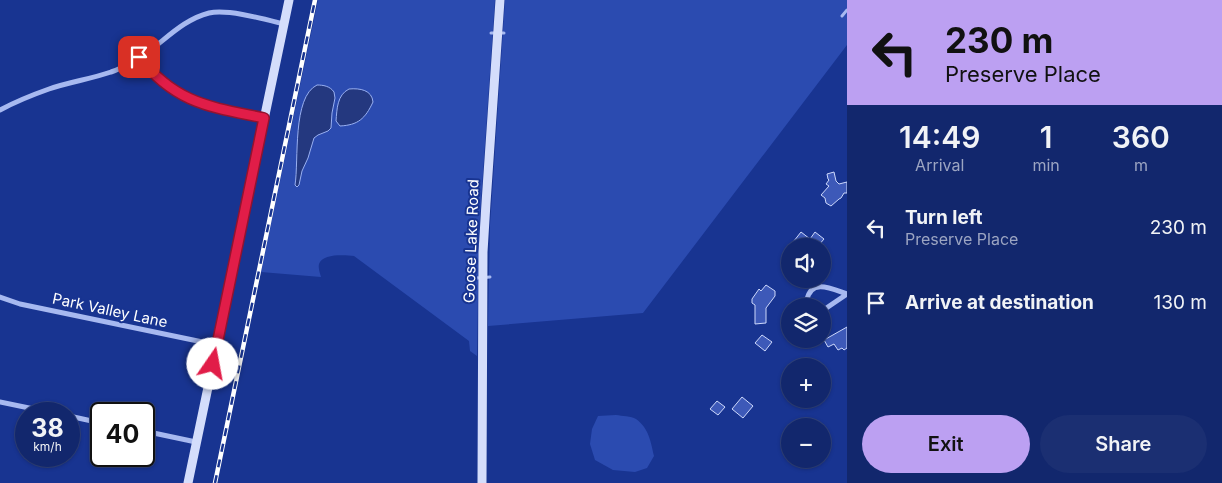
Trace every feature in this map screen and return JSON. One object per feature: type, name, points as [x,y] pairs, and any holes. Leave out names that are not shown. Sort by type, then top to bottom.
[{"type":"street","points":[[188,483],[289,0]]},
{"type":"street","name":"Goose Lake Road","points":[[482,483],[483,277],[486,203],[500,0]]},
{"type":"street","points":[[0,110],[24,98],[50,89],[113,71],[139,57],[191,20],[201,16],[224,12],[284,24]]},
{"type":"street","points":[[139,57],[167,86],[194,101],[208,107],[264,118]]},
{"type":"street","points":[[807,298],[810,291],[821,286],[847,294]]},
{"type":"street","points":[[831,305],[847,294]]},
{"type":"street","name":"Park Valley Lane","points":[[0,297],[20,304],[217,345]]},
{"type":"street","points":[[0,402],[15,405]]},
{"type":"street","points":[[155,433],[196,442]]},
{"type":"lane","points":[[842,16],[847,10]]},
{"type":"shaded area","points":[[318,0],[495,0],[479,231],[477,356],[470,351],[469,341],[354,256],[329,256],[321,260],[319,269],[321,277],[261,272]]},
{"type":"shaded area","points":[[505,0],[847,0],[847,45],[643,313],[488,326],[490,225]]},
{"type":"shaded area","points":[[317,85],[328,87],[334,92],[331,128],[314,138],[297,187],[295,185],[300,116],[309,92]]},
{"type":"shaded area","points":[[349,89],[368,92],[373,102],[367,113],[360,120],[352,124],[340,126],[336,121],[338,103],[342,95]]},
{"type":"shaded area","points":[[616,415],[636,419],[647,431],[654,456],[647,468],[635,472],[613,470],[595,460],[590,444],[592,429],[598,416]]},
{"type":"building","points":[[834,172],[836,181],[839,184],[847,182],[847,193],[844,193],[831,206],[826,203],[825,198],[821,195],[829,186],[826,184],[829,180],[827,174]]},
{"type":"building","points":[[801,232],[809,238],[796,238]]},
{"type":"building","points":[[815,232],[823,238],[811,238]]},
{"type":"building","points":[[766,285],[775,291],[775,296],[766,308],[766,323],[755,324],[755,305],[752,303],[752,299],[759,289],[761,291]]},
{"type":"building","points":[[847,327],[847,348],[838,350],[834,344],[831,346],[831,336]]},
{"type":"building","points":[[762,335],[772,342],[765,351],[755,343]]},
{"type":"building","points":[[742,397],[753,406],[743,418],[732,409]]},
{"type":"building","points":[[717,401],[725,407],[718,415],[710,409]]},
{"type":"railway","points":[[215,483],[315,0]]},
{"type":"route","points":[[139,57],[167,86],[194,101],[208,107],[264,118],[213,364]]}]
